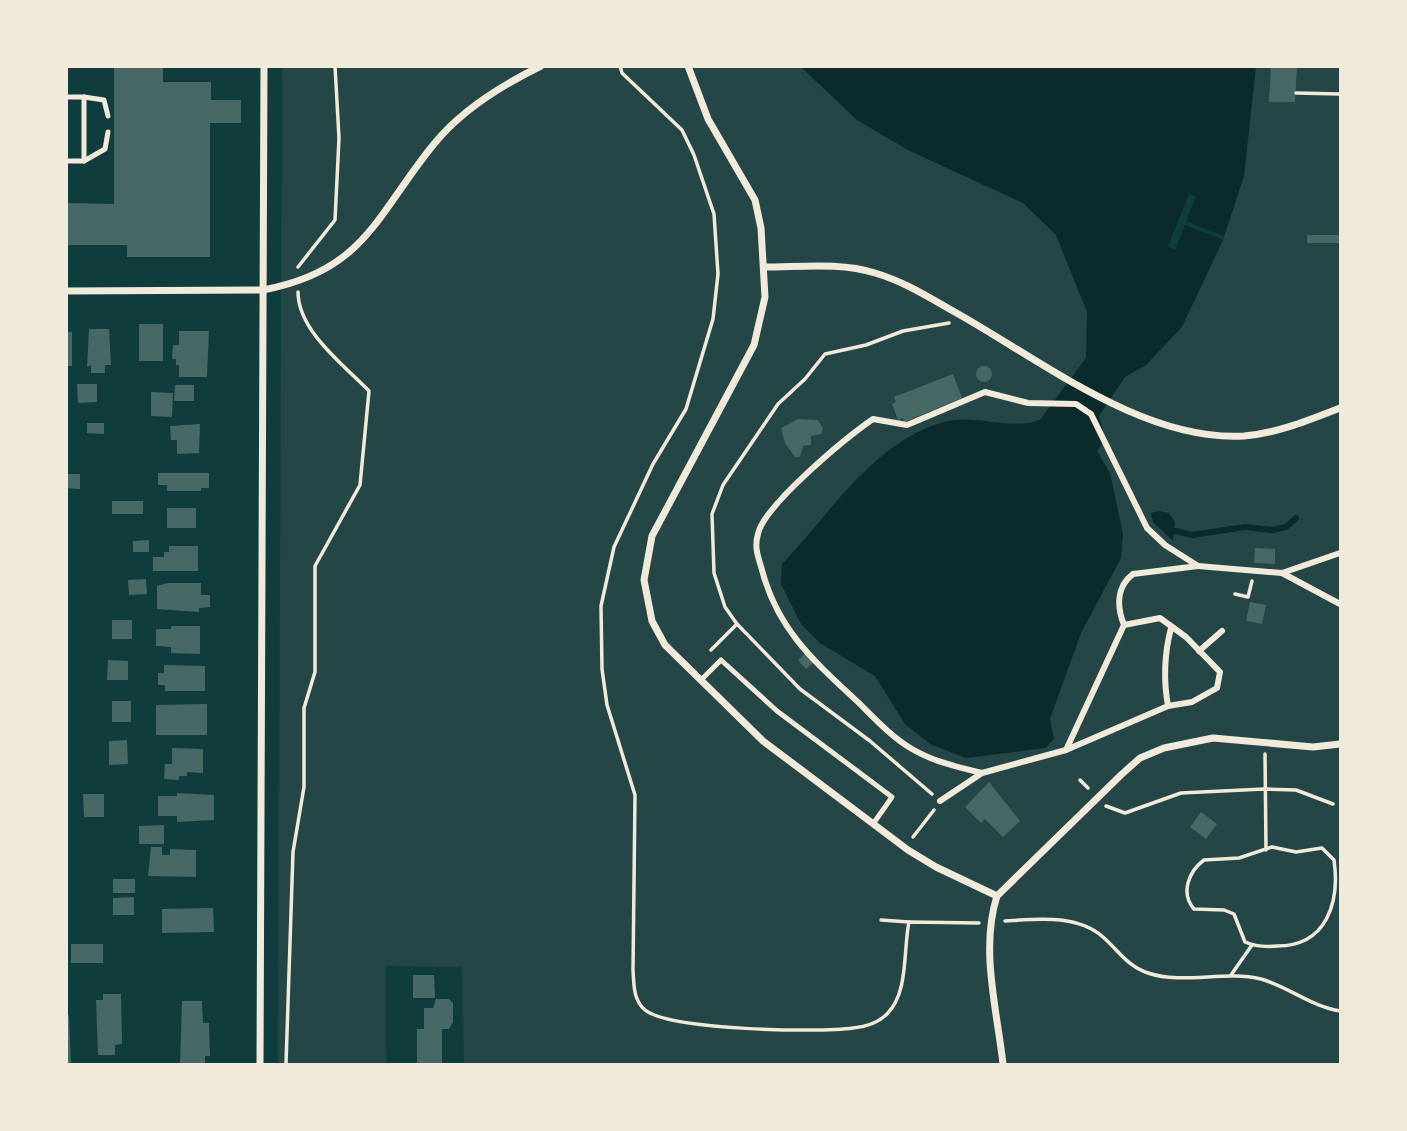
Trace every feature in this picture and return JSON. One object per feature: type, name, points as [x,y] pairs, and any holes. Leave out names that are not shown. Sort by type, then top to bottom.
[{"type":"street","points":[[260,1065],[264,66]]},
{"type":"street","points":[[66,291],[263,290],[298,283],[330,268],[367,237],[435,142],[454,123],[500,87],[541,66]]},
{"type":"street","points":[[688,66],[708,119],[755,200],[765,297],[754,345],[662,513],[646,559],[644,580],[652,621],[665,645],[763,741],[905,848],[936,867],[997,896]]},
{"type":"street","points":[[764,267],[845,267],[898,281],[1112,402],[1176,429],[1228,436],[1263,433],[1340,408]]},
{"type":"street","points":[[982,773],[938,762],[911,748],[825,671],[796,641],[774,608],[755,548],[764,518],[847,437],[873,419],[907,425],[985,392],[1039,403],[1071,402],[1091,414],[1147,528],[1165,545],[1198,566]]},
{"type":"street","points":[[1066,750],[1124,625],[1117,607],[1125,580],[1133,574],[1198,566],[1282,573],[1340,553]]},
{"type":"street","points":[[1282,573],[1340,604]]},
{"type":"street","points":[[940,801],[982,773],[1066,750],[1168,706],[1192,702],[1217,688],[1220,672],[1160,618],[1124,625]]},
{"type":"street","points":[[1168,706],[1164,685],[1165,652],[1171,628]]},
{"type":"street","points":[[1199,651],[1222,631]]},
{"type":"street","points":[[1003,1065],[989,943],[997,896],[1097,797],[1140,758],[1164,748],[1213,738],[1313,747],[1340,744]]},
{"type":"lane","points":[[66,97],[104,100],[108,116]]},
{"type":"lane","points":[[84,97],[84,161]]},
{"type":"lane","points":[[66,161],[84,161],[105,149],[108,132]]},
{"type":"lane","points":[[701,680],[722,660],[777,711],[892,797],[873,824]]},
{"type":"path","points":[[286,1065],[293,852],[304,787],[304,708],[315,672],[315,566],[360,485],[369,391],[318,338],[298,304],[298,265],[320,243],[335,220],[339,138],[335,66]]},
{"type":"path","points":[[1296,93],[1340,94]]},
{"type":"path","points":[[905,848],[940,801],[870,741],[800,689],[737,624],[725,607],[714,573],[711,554],[712,513],[723,485],[771,413],[805,379],[825,354],[866,345],[903,331],[969,320]]},
{"type":"path","points":[[1235,594],[1248,597],[1254,572]]},
{"type":"path","points":[[709,652],[737,624]]},
{"type":"path","points":[[1265,743],[1266,850]]},
{"type":"path","points":[[1080,780],[1110,810],[1125,813],[1181,793],[1264,789],[1296,790],[1333,804]]},
{"type":"path","points":[[1272,848],[1296,852],[1322,848],[1334,860],[1336,900],[1324,922],[1309,939],[1286,946],[1252,945],[1245,942],[1240,924],[1230,912],[1194,909],[1189,903],[1187,885],[1196,866],[1204,860],[1239,859],[1272,848]]},
{"type":"path","points":[[881,920],[909,922]]},
{"type":"path","points":[[1230,976],[1252,945]]},
{"type":"shaded area","points":[[282,67],[1340,67],[1340,1064],[464,1064],[462,967],[385,966],[386,1064],[278,1064]]},
{"type":"shaded area","points":[[801,67],[1256,67],[1244,176],[1223,240],[1182,327],[1146,365],[1125,377],[1099,416],[1105,438],[1097,451],[1110,473],[1123,534],[1121,558],[1081,633],[1050,719],[1054,739],[1045,748],[966,758],[930,744],[905,724],[875,676],[820,643],[801,624],[781,584],[782,564],[855,481],[896,445],[944,422],[968,419],[1016,424],[1040,420],[1086,358],[1087,312],[1056,235],[1023,203],[908,150],[857,120]]},
{"type":"shaded area","points":[[1151,513],[1169,513],[1175,522],[1173,541],[1153,522]]},
{"type":"pier","points":[[1189,194],[1196,196],[1186,221],[1224,236],[1223,240],[1185,225],[1175,250],[1168,246]]},
{"type":"building","points":[[114,66],[163,66],[163,82],[211,82],[211,100],[241,100],[241,123],[210,123],[210,257],[127,257],[127,245],[66,245],[66,203],[114,204]]},
{"type":"building","points":[[1271,66],[1297,66],[1295,102],[1269,102]]},
{"type":"building","points":[[1307,235],[1340,235],[1340,243],[1307,243]]},
{"type":"building","points":[[139,324],[163,324],[163,361],[139,361]]},
{"type":"building","points":[[89,329],[109,329],[111,365],[105,365],[105,373],[91,373],[91,365],[87,367]]},
{"type":"building","points":[[179,331],[209,331],[207,377],[179,377],[179,365],[176,365],[176,359],[172,359],[173,345],[179,345]]},
{"type":"building","points":[[66,332],[72,332],[72,366],[66,366]]},
{"type":"building","points":[[984,366],[992,374],[984,382],[976,374]]},
{"type":"building","points":[[953,374],[962,398],[904,422],[903,418],[898,420],[892,404],[896,402],[894,397]]},
{"type":"building","points":[[77,384],[97,384],[97,402],[78,403]]},
{"type":"building","points":[[175,385],[194,385],[194,401],[174,401]]},
{"type":"building","points":[[151,392],[173,393],[172,417],[151,416]]},
{"type":"building","points":[[798,419],[818,420],[823,428],[821,434],[811,436],[811,445],[803,446],[800,457],[795,457],[785,443],[781,428]]},
{"type":"building","points":[[87,423],[104,423],[104,434],[87,433]]},
{"type":"building","points":[[200,424],[199,453],[177,454],[177,440],[171,440],[170,426]]},
{"type":"building","points":[[158,473],[209,473],[209,488],[201,488],[201,491],[167,491],[167,485],[158,485]]},
{"type":"building","points":[[66,474],[80,474],[80,489],[66,488]]},
{"type":"building","points":[[112,501],[143,501],[143,514],[112,514]]},
{"type":"building","points":[[167,508],[196,508],[196,528],[167,528]]},
{"type":"building","points":[[149,540],[149,552],[133,552],[133,541]]},
{"type":"building","points":[[169,546],[198,546],[198,571],[153,571],[153,557],[164,557],[164,552],[169,552]]},
{"type":"building","points":[[1255,548],[1275,549],[1275,564],[1254,563]]},
{"type":"building","points":[[146,579],[147,594],[129,595],[128,580]]},
{"type":"building","points":[[168,583],[201,583],[201,595],[210,595],[210,607],[199,608],[199,612],[157,609],[157,586]]},
{"type":"building","points":[[1250,602],[1266,605],[1262,624],[1246,621]]},
{"type":"building","points":[[112,620],[132,620],[132,639],[112,639]]},
{"type":"building","points":[[171,626],[200,626],[200,654],[171,653],[171,647],[156,646],[156,629],[171,629]]},
{"type":"building","points":[[806,653],[814,662],[806,669],[798,660]]},
{"type":"building","points":[[108,660],[128,661],[128,680],[107,680]]},
{"type":"building","points":[[164,665],[205,666],[205,691],[165,691],[165,685],[158,685],[158,673],[164,673]]},
{"type":"building","points":[[112,701],[131,701],[131,722],[112,722]]},
{"type":"building","points":[[207,704],[207,735],[156,735],[156,705]]},
{"type":"building","points":[[127,740],[128,764],[109,765],[109,741]]},
{"type":"building","points":[[172,748],[203,749],[203,773],[187,772],[187,776],[179,776],[179,780],[164,779],[165,764],[172,764]]},
{"type":"building","points":[[989,782],[1020,821],[1003,837],[985,819],[981,823],[965,807]]},
{"type":"building","points":[[177,793],[214,795],[214,820],[177,822],[177,816],[158,816],[158,796],[177,796]]},
{"type":"building","points":[[83,794],[104,794],[104,817],[84,817]]},
{"type":"building","points":[[1201,812],[1217,824],[1206,839],[1190,827]]},
{"type":"building","points":[[164,825],[164,844],[139,844],[139,826]]},
{"type":"building","points":[[151,847],[162,847],[162,855],[170,855],[170,849],[196,850],[196,877],[148,876]]},
{"type":"building","points":[[113,879],[135,879],[135,893],[113,893]]},
{"type":"building","points":[[134,897],[134,915],[113,915],[113,898]]},
{"type":"building","points":[[213,908],[214,932],[162,933],[162,909]]},
{"type":"building","points":[[71,944],[103,944],[103,963],[71,963]]},
{"type":"building","points":[[413,975],[434,975],[435,998],[413,998]]},
{"type":"building","points":[[103,994],[121,994],[122,1044],[115,1045],[115,1055],[98,1055],[96,1000],[103,1000]]},
{"type":"building","points":[[436,999],[449,999],[453,1003],[453,1022],[449,1029],[442,1029],[442,1063],[417,1064],[417,1029],[424,1029],[424,1008],[433,1008]]},
{"type":"building","points":[[182,1001],[202,1001],[203,1023],[209,1023],[210,1056],[205,1056],[205,1064],[180,1064]]},
{"type":"building","points":[[66,1015],[69,1015],[71,1064],[66,1064]]},
{"type":"waterway","points":[[1176,531],[1192,535],[1245,527],[1273,530],[1286,527],[1296,518]]}]
